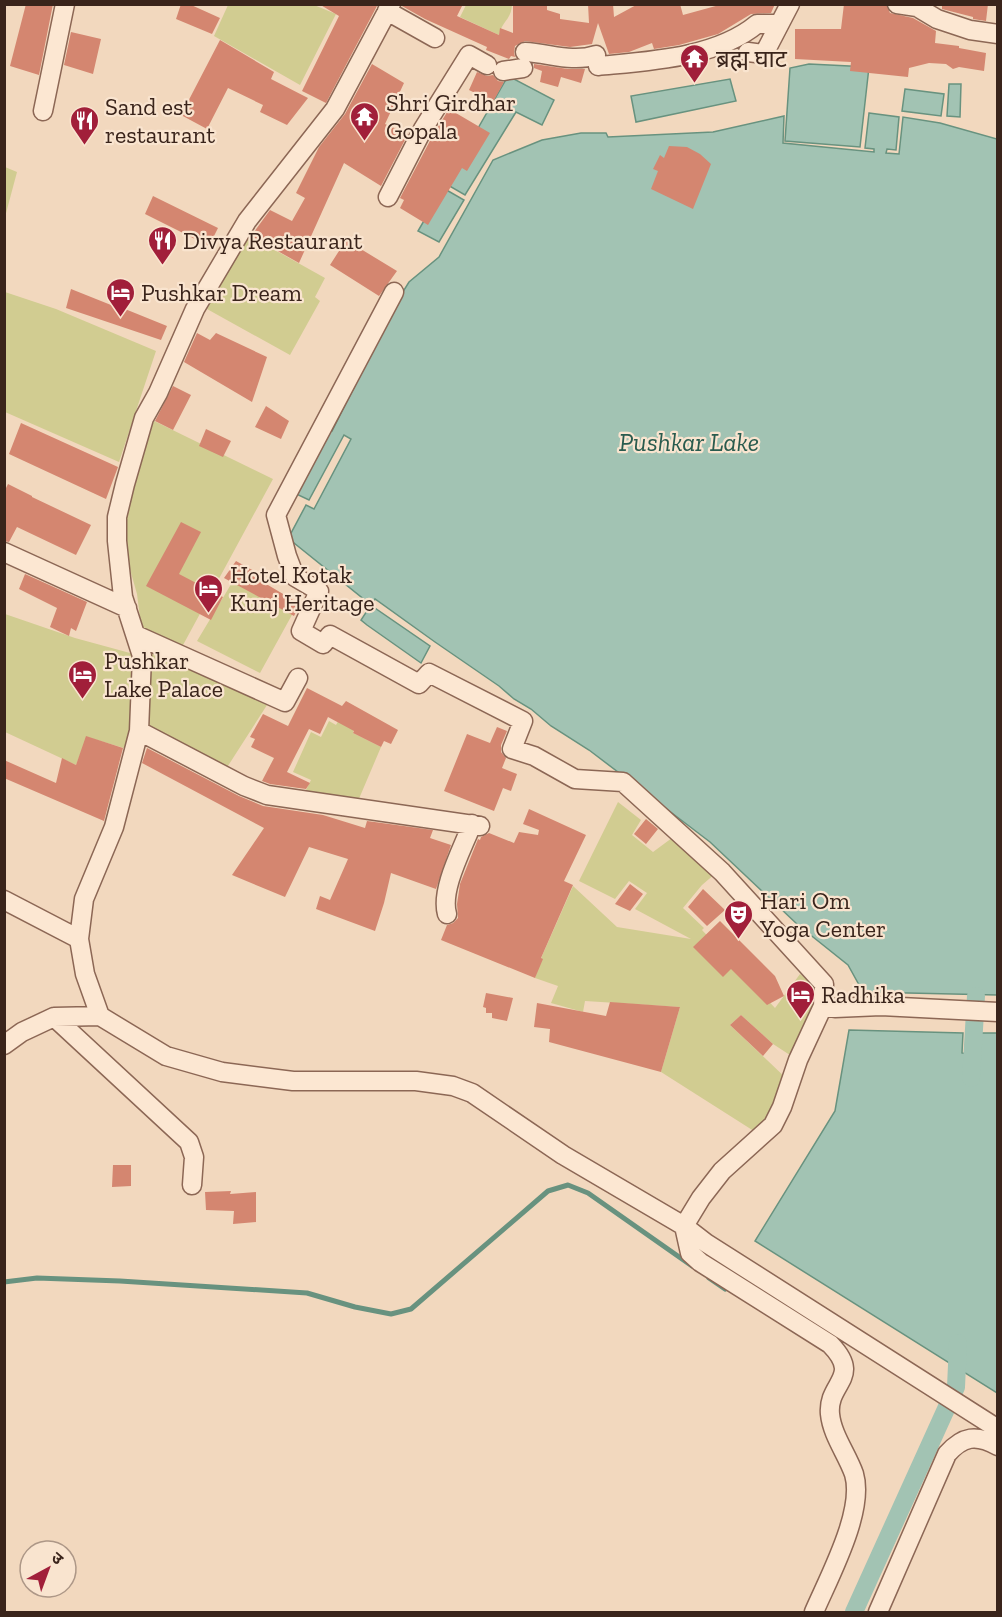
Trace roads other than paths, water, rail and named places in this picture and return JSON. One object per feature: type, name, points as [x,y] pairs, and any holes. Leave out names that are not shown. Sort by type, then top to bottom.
[{"type":"street","points":[[43,111],[65,4]]},
{"type":"street","points":[[748,52],[764,54],[790,4]]},
{"type":"street","points":[[897,4],[916,7],[937,19],[970,30],[998,34]]},
{"type":"street","points":[[100,1016],[85,974],[80,939],[84,899],[114,827],[139,731],[142,656],[123,597],[117,517],[144,418],[158,393],[195,309],[235,240],[247,221],[335,109],[389,8],[435,38]]},
{"type":"street","points":[[388,197],[423,129],[468,55],[495,68],[524,60],[584,59],[597,61],[707,51],[746,34],[757,24],[779,24]]},
{"type":"street","points":[[394,292],[276,515],[295,577],[319,591],[301,631],[323,644],[330,635],[419,684],[429,673],[523,721],[512,749],[534,756],[575,779],[623,782],[722,872],[824,984],[830,1007],[798,1060],[782,1107],[773,1125],[722,1172],[701,1198],[684,1226],[690,1253],[830,1344],[841,1355],[845,1364],[843,1376],[832,1398],[830,1415],[853,1473],[857,1488],[856,1505],[814,1612]]},
{"type":"street","points":[[4,552],[127,608]]},
{"type":"street","points":[[136,636],[285,702],[298,678]]},
{"type":"street","points":[[139,731],[244,786],[267,795],[476,825],[449,883],[445,897],[447,914]]},
{"type":"street","points":[[4,900],[80,939]]},
{"type":"street","points":[[830,1007],[881,1006],[998,1012]]},
{"type":"street","points":[[4,1045],[22,1032],[54,1017],[100,1016],[166,1056],[222,1072],[292,1081],[416,1081],[453,1086],[472,1093],[563,1155],[684,1226],[706,1243],[998,1429]]},
{"type":"street","points":[[54,1017],[189,1142],[194,1157],[192,1185]]},
{"type":"street","points":[[878,1612],[947,1455],[957,1443],[966,1439],[987,1440],[998,1446]]},
{"type":"water","points":[[809,64],[869,67],[860,147],[785,141],[790,68]]},
{"type":"water","points":[[508,76],[554,100],[542,125],[516,112],[465,195],[446,184]]},
{"type":"water","points":[[730,79],[736,101],[636,122],[631,96]]},
{"type":"water","points":[[949,84],[961,84],[960,117],[947,116]]},
{"type":"water","points":[[905,89],[944,94],[941,116],[902,111]]},
{"type":"water","name":"Pushkar Lake","points":[[869,113],[899,117],[896,150],[887,149],[886,153],[899,154],[903,117],[940,123],[997,139],[997,995],[863,992],[848,965],[798,925],[710,842],[589,750],[551,726],[531,709],[375,599],[372,606],[430,646],[421,663],[367,625],[361,620],[371,605],[289,537],[306,505],[314,509],[351,439],[344,435],[309,500],[292,492],[326,428],[332,431],[399,298],[409,282],[439,257],[493,160],[542,140],[581,133],[606,133],[608,137],[713,132],[784,116],[783,143],[874,152],[874,149],[865,148]]},
{"type":"water","points":[[443,188],[464,200],[439,242],[418,231]]},
{"type":"water","points":[[849,1030],[963,1033],[962,1053],[978,1056],[981,1033],[997,1033],[997,1393],[755,1241],[835,1111]]},
{"type":"waterway","points":[[971,1078],[976,996]]},
{"type":"waterway","points":[[4,1282],[37,1278],[120,1281],[307,1293],[355,1307],[391,1314],[411,1309],[548,1191],[568,1185],[588,1193],[692,1266]]},
{"type":"waterway","points":[[709,1278],[725,1289]]},
{"type":"waterway","points":[[854,1612],[956,1387],[958,1343]]},
{"type":"place","name":"ब्रह्म घाट","points":[[695,84]]},
{"type":"place","name":"Shri Girdhar Gopala","points":[[365,142]]},
{"type":"place","name":"Sand est restaurant","points":[[84,146]]},
{"type":"place","name":"Divya Restaurant","points":[[162,266]]},
{"type":"place","name":"Pushkar Dream","points":[[120,318]]},
{"type":"place","name":"Hotel Kotak Kunj Heritage","points":[[209,614]]},
{"type":"place","name":"Pushkar Lake Palace","points":[[83,700]]},
{"type":"place","name":"Hari Om Yoga Center","points":[[739,940]]},
{"type":"place","name":"Radhika","points":[[800,1020]]}]
